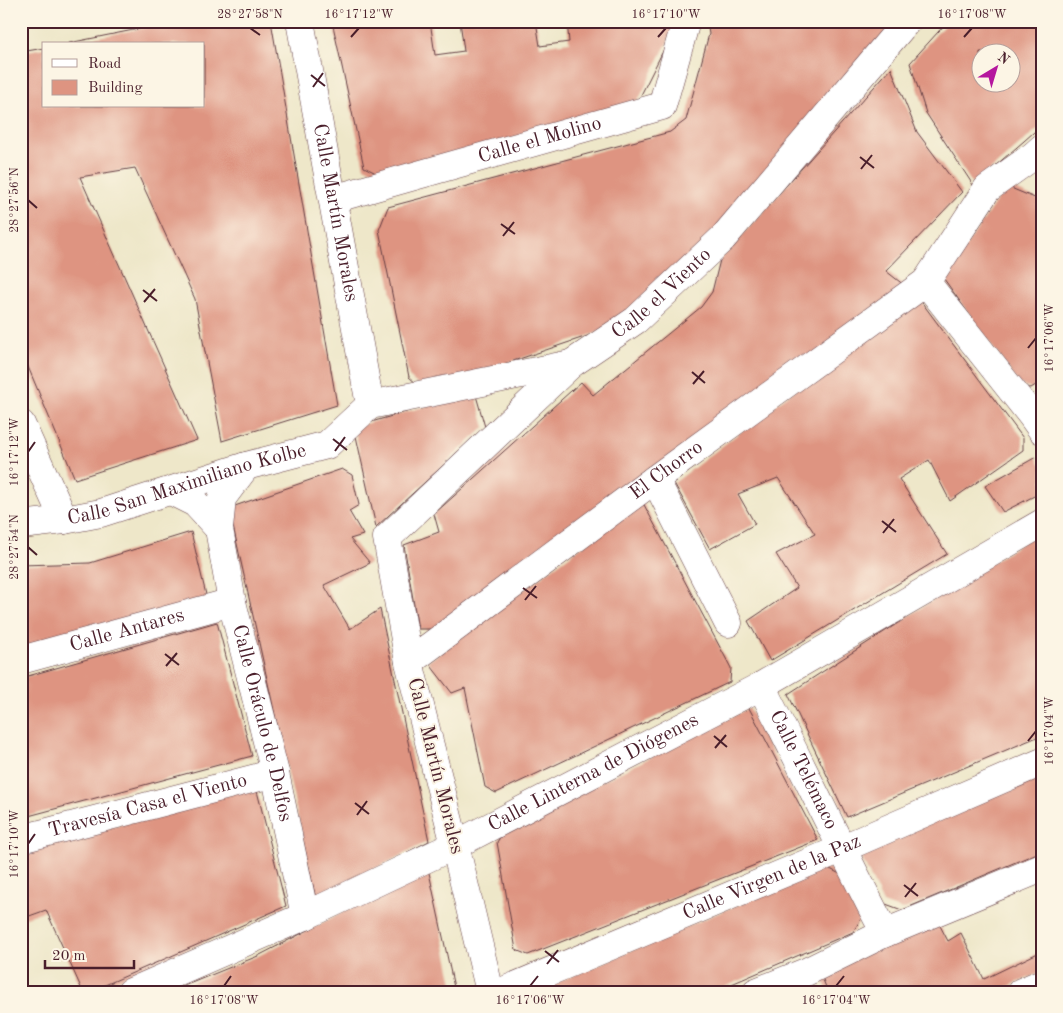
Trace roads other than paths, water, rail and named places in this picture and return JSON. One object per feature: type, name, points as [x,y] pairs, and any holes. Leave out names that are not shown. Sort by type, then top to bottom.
[{"type":"street","name":"Calle Martín Morales","points":[[300,21],[370,405]]},
{"type":"street","name":"Calle el Molino","points":[[332,199],[662,106],[686,21]]},
{"type":"street","name":"Calle el Viento","points":[[387,538],[571,364],[636,320],[722,238],[908,21]]},
{"type":"street","points":[[1039,159],[987,189],[926,282],[1039,419]]},
{"type":"street","name":"El Chorro","points":[[408,662],[926,282]]},
{"type":"street","points":[[370,405],[571,364]]},
{"type":"street","name":"Calle San Maximiliano Kolbe","points":[[21,525],[101,513],[246,466],[326,445],[370,405]]},
{"type":"street","points":[[21,424],[64,520]]},
{"type":"street","name":"Calle Oráculo de Delfos","points":[[246,466],[222,498],[219,529],[232,602],[275,773],[305,916]]},
{"type":"street","points":[[655,479],[728,623]]},
{"type":"street","points":[[171,491],[195,503],[219,529]]},
{"type":"street","name":"Calle Linterna de Diógenes","points":[[131,992],[305,916],[455,845],[761,686],[1042,523]]},
{"type":"street","name":"Calle Martín Morales","points":[[387,538],[408,662],[490,992]]},
{"type":"street","name":"Calle Antares","points":[[21,660],[232,602]]},
{"type":"street","name":"Calle Telémaco","points":[[761,686],[885,933]]},
{"type":"street","name":"Calle Virgen de la Paz","points":[[501,992],[842,850],[1042,762]]},
{"type":"street","name":"Travesía Casa el Viento","points":[[21,838],[275,773]]},
{"type":"street","points":[[756,992],[810,982],[885,933],[1042,868]]},
{"type":"street","points":[[1021,992],[1042,983]]}]
